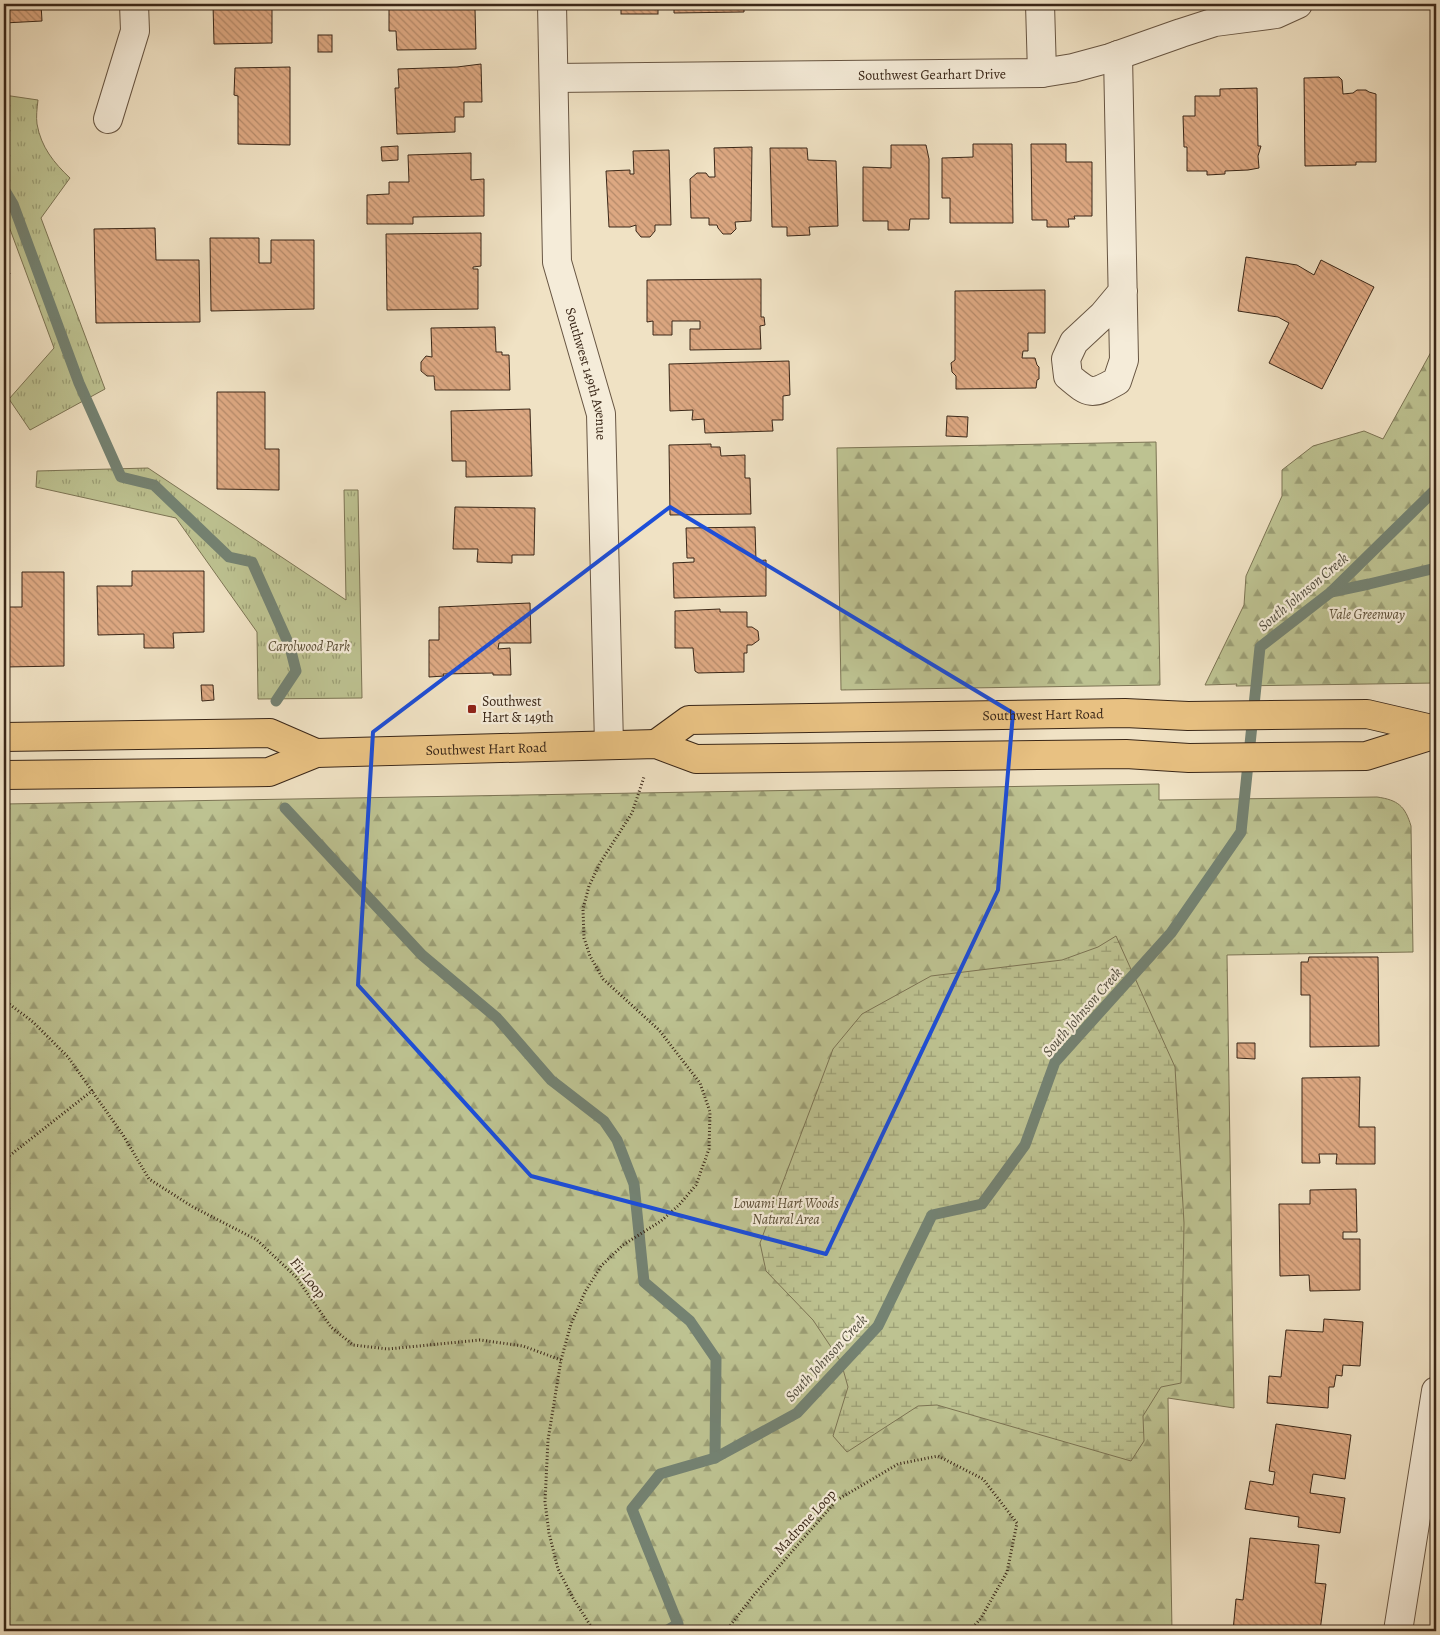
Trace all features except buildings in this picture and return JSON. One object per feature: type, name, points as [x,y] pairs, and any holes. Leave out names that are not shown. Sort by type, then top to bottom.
[{"type":"main road","name":"Southwest Hart Road","points":[[656,744],[689,720],[1125,713],[1188,716],[1367,714],[1436,730]]},
{"type":"main road","name":"Southwest Hart Road","points":[[4,737],[270,733],[316,752]]},
{"type":"main road","name":"Southwest Hart Road","points":[[4,775],[269,772],[316,752],[656,744],[696,759],[1126,754],[1189,758],[1366,756],[1436,734]]},
{"type":"street","points":[[108,119],[134,31],[134,4]]},
{"type":"street","name":"Southwest 149th Avenue","points":[[552,4],[557,262],[601,414],[609,745]]},
{"type":"street","points":[[1040,4],[1042,72]]},
{"type":"street","name":"Southwest Gearhart Drive","points":[[554,78],[1042,72],[1074,68],[1215,22],[1276,14],[1298,4]]},
{"type":"street","points":[[1118,55],[1123,291]]},
{"type":"street","points":[[1398,1631],[1436,1391]]},
{"type":"path","points":[[594,1631],[573,1598],[558,1569],[549,1533],[545,1502],[548,1440],[561,1360],[571,1324],[585,1292],[601,1266],[623,1245],[661,1221],[679,1205],[696,1185],[709,1149],[710,1112],[700,1083],[659,1030],[603,979],[590,956],[584,938],[582,909],[589,886],[600,863],[632,813],[656,744]]},
{"type":"path","name":"Fir Loop","points":[[4,1000],[33,1022],[68,1057],[123,1135],[149,1180],[193,1207],[257,1240],[296,1277],[331,1327],[353,1345],[388,1349],[480,1340],[523,1346],[561,1360]]},
{"type":"path","points":[[4,1160],[93,1090]]},
{"type":"path","name":"Madrone Loop","points":[[726,1631],[753,1596],[838,1500],[898,1464],[938,1456],[983,1479],[1017,1523],[1007,1572],[980,1618],[970,1631]]},
{"type":"highlighted area","points":[[670,507],[1013,713],[998,890],[826,1254],[531,1176],[358,985],[373,732]]},
{"type":"green space","points":[[4,95],[38,100],[37,121],[42,140],[54,160],[70,178],[41,218],[105,389],[30,430],[9,399],[54,348],[4,213]]},
{"type":"green space","name":"Vale Greenway","points":[[1436,343],[1436,683],[1205,685],[1244,605],[1246,576],[1282,496],[1282,470],[1313,446],[1364,431],[1383,439]]},
{"type":"green space","points":[[1156,442],[1160,685],[841,690],[837,448]]},
{"type":"green space","name":"Carolwood Park","points":[[148,468],[346,600],[344,490],[358,490],[362,698],[258,699],[257,632],[176,518],[36,487],[37,471]]},
{"type":"green space","name":"Lowami Hart Woods Natural Area","points":[[1159,784],[1159,800],[1377,797],[1400,805],[1406,813],[1411,826],[1413,952],[1227,955],[1234,1408],[1168,1398],[1172,1631],[4,1631],[4,804]]},
{"type":"green space","points":[[1116,936],[1175,1067],[1184,1223],[1181,1383],[1161,1387],[1143,1416],[1144,1441],[1131,1461],[937,1405],[918,1406],[847,1452],[833,1436],[848,1387],[841,1362],[813,1320],[766,1271],[760,1243],[833,1049],[862,1014],[931,976],[1062,960],[1098,947]]},
{"type":"waterway","points":[[4,189],[13,204],[79,383],[121,477],[154,485],[229,557],[252,562],[290,647],[296,671],[276,701]]},
{"type":"waterway","name":"South Johnson Creek","points":[[666,1631],[678,1624],[632,1509],[660,1474],[715,1458],[797,1413],[878,1326],[932,1215],[982,1204],[1025,1145],[1055,1062],[1171,933],[1241,832],[1260,647],[1331,592],[1436,489]]},
{"type":"waterway","points":[[1331,592],[1436,568]]},
{"type":"waterway","points":[[285,808],[422,955],[497,1018],[551,1080],[604,1121],[617,1140],[634,1184],[644,1282],[690,1321],[716,1359],[715,1458]]},
{"type":"place","name":"Southwest Hart & 149th","points":[[472,709]]}]
